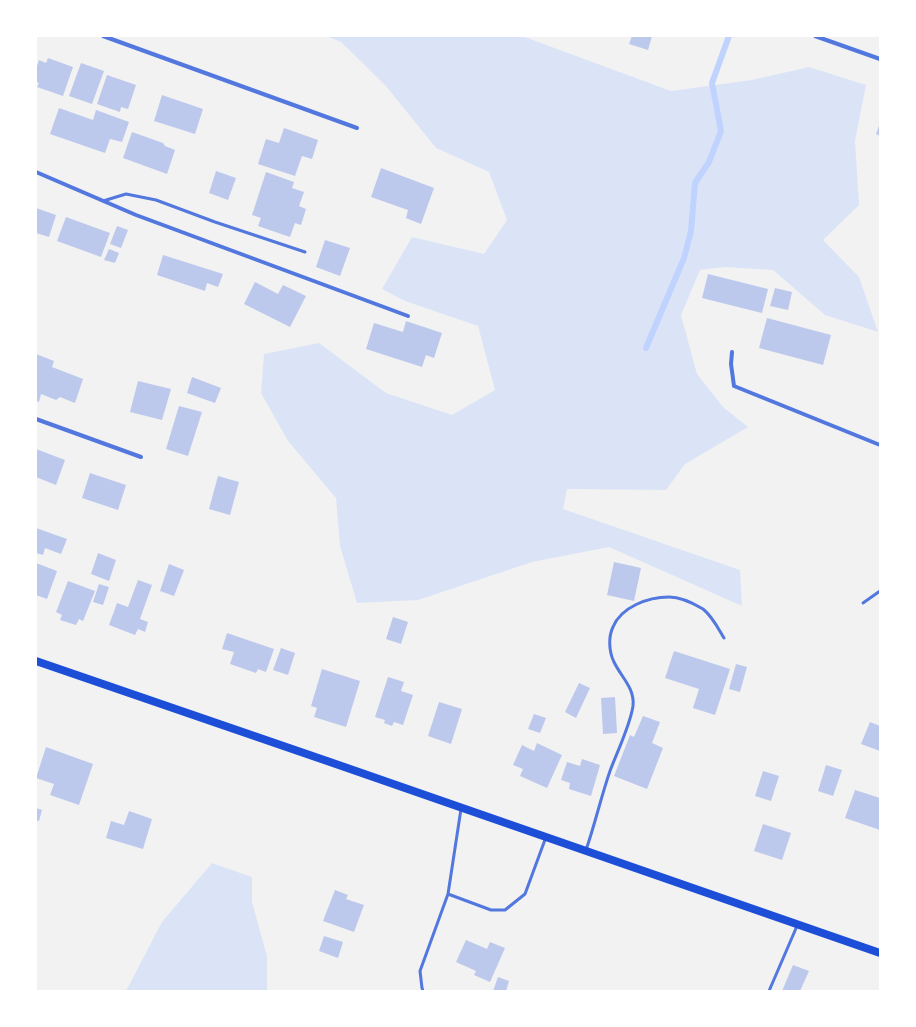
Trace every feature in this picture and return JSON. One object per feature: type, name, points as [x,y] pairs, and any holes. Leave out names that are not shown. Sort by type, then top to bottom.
[{"type":"main road","points":[[36,661],[462,807],[880,953]]},
{"type":"street","points":[[103,36],[357,128]]},
{"type":"street","points":[[815,36],[880,59]]},
{"type":"street","points":[[36,172],[136,215],[408,316]]},
{"type":"street","points":[[732,352],[731,364],[734,386],[880,445]]},
{"type":"street","points":[[36,419],[141,457]]},
{"type":"lane","points":[[103,201],[126,194],[156,200],[215,222],[305,252]]},
{"type":"lane","points":[[863,603],[880,591]]},
{"type":"lane","points":[[586,851],[609,774],[629,720],[633,704],[632,692],[613,662],[609,643],[613,626],[625,611],[641,602],[669,597],[690,602],[704,610],[715,622],[724,638]]},
{"type":"lane","points":[[423,991],[420,971],[448,894],[462,807]]},
{"type":"lane","points":[[448,894],[491,910],[505,910],[525,894],[546,837]]},
{"type":"lane","points":[[769,991],[797,924]]},
{"type":"shaded area","points":[[326,36],[522,36],[671,91],[752,80],[809,67],[866,85],[855,141],[859,205],[823,240],[859,277],[878,332],[825,315],[773,270],[725,267],[700,270],[681,315],[697,374],[723,407],[748,427],[685,464],[666,490],[567,489],[563,509],[740,570],[742,606],[609,547],[532,562],[418,600],[357,603],[340,546],[336,498],[288,441],[261,393],[264,354],[319,343],[386,393],[452,415],[495,390],[478,326],[405,301],[382,289],[412,237],[484,254],[507,220],[489,172],[436,148],[385,85],[341,42]]},
{"type":"shaded area","points":[[212,863],[252,877],[252,902],[267,956],[267,991],[126,991],[162,922]]},
{"type":"building","points":[[632,36],[652,36],[648,50],[629,44]]},
{"type":"building","points":[[48,58],[73,67],[63,96],[37,87],[39,83],[36,82],[36,69],[39,60],[46,63]]},
{"type":"building","points":[[81,63],[104,71],[92,104],[69,96]]},
{"type":"building","points":[[107,75],[136,85],[128,109],[121,107],[120,112],[97,104]]},
{"type":"building","points":[[162,95],[203,109],[195,134],[154,121]]},
{"type":"building","points":[[59,108],[93,120],[96,110],[129,122],[122,142],[110,139],[105,153],[50,134]]},
{"type":"building","points":[[880,123],[880,136],[876,134]]},
{"type":"building","points":[[284,128],[318,140],[312,159],[302,156],[295,176],[258,164],[266,139],[279,143]]},
{"type":"building","points":[[132,132],[163,143],[165,146],[175,150],[167,174],[123,158]]},
{"type":"building","points":[[381,168],[434,188],[421,224],[406,218],[408,210],[371,197]]},
{"type":"building","points":[[216,171],[236,178],[228,200],[209,193]]},
{"type":"building","points":[[266,172],[294,182],[292,188],[304,192],[299,206],[306,209],[301,225],[295,223],[290,237],[258,226],[261,218],[252,215]]},
{"type":"building","points":[[36,208],[56,215],[49,237],[36,233]]},
{"type":"building","points":[[66,217],[110,233],[101,257],[57,241]]},
{"type":"building","points":[[117,226],[128,230],[121,248],[110,244]]},
{"type":"building","points":[[325,240],[350,248],[340,276],[316,267]]},
{"type":"building","points":[[109,249],[119,253],[115,263],[104,260]]},
{"type":"building","points":[[163,255],[223,274],[218,287],[207,283],[205,291],[157,275]]},
{"type":"building","points":[[708,274],[768,289],[762,313],[702,298]]},
{"type":"building","points":[[255,282],[278,294],[283,285],[306,296],[290,327],[244,304]]},
{"type":"building","points":[[775,288],[792,292],[788,310],[770,306]]},
{"type":"building","points":[[767,318],[831,335],[823,365],[759,348]]},
{"type":"building","points":[[406,321],[442,333],[434,358],[426,355],[422,367],[366,349],[374,323],[403,332]]},
{"type":"building","points":[[36,354],[54,361],[52,367],[83,379],[75,403],[60,397],[56,400],[41,394],[39,402],[36,401]]},
{"type":"building","points":[[192,377],[221,388],[215,403],[187,393]]},
{"type":"building","points":[[138,381],[171,389],[162,420],[130,412]]},
{"type":"building","points":[[179,406],[202,412],[188,456],[166,449]]},
{"type":"building","points":[[36,449],[65,460],[56,485],[36,477]]},
{"type":"building","points":[[90,473],[126,485],[118,510],[82,498]]},
{"type":"building","points":[[218,476],[239,482],[230,515],[209,509]]},
{"type":"building","points":[[36,528],[67,539],[61,554],[45,548],[43,555],[36,553]]},
{"type":"building","points":[[98,553],[116,560],[109,581],[91,574]]},
{"type":"building","points":[[614,562],[641,568],[634,601],[607,595]]},
{"type":"building","points":[[36,563],[57,571],[47,599],[36,595]]},
{"type":"building","points":[[169,564],[184,570],[174,596],[160,591]]},
{"type":"building","points":[[138,580],[152,585],[140,619],[148,622],[145,632],[138,629],[135,635],[109,625],[117,603],[128,607]]},
{"type":"building","points":[[68,581],[95,591],[83,621],[79,619],[76,625],[60,620],[62,615],[56,612]]},
{"type":"building","points":[[99,584],[109,587],[103,605],[93,602]]},
{"type":"building","points":[[393,617],[408,622],[401,644],[386,639]]},
{"type":"building","points":[[227,633],[274,649],[266,672],[258,669],[256,673],[230,664],[234,652],[222,649]]},
{"type":"building","points":[[281,648],[295,653],[288,675],[273,670]]},
{"type":"building","points":[[674,651],[730,669],[715,715],[693,708],[699,689],[665,678]]},
{"type":"building","points":[[736,664],[747,667],[740,692],[729,689]]},
{"type":"building","points":[[322,669],[360,681],[346,727],[314,717],[317,708],[311,706]]},
{"type":"building","points":[[388,677],[404,682],[401,691],[413,695],[403,725],[394,722],[392,726],[384,723],[385,720],[375,717]]},
{"type":"building","points":[[579,683],[590,688],[576,718],[565,712]]},
{"type":"building","points":[[615,697],[617,733],[603,734],[601,698]]},
{"type":"building","points":[[439,702],[462,709],[451,744],[428,736]]},
{"type":"building","points":[[534,714],[546,718],[540,733],[528,729]]},
{"type":"building","points":[[643,716],[660,722],[652,743],[663,748],[647,789],[614,776],[630,735],[634,737]]},
{"type":"building","points":[[870,722],[880,726],[880,751],[861,744]]},
{"type":"building","points":[[537,743],[562,755],[547,788],[520,776],[523,769],[513,765],[522,745],[534,751]]},
{"type":"building","points":[[46,747],[93,764],[79,805],[50,795],[54,784],[36,778]]},
{"type":"building","points":[[582,759],[600,765],[591,796],[569,789],[570,783],[561,780],[567,762],[580,766]]},
{"type":"building","points":[[826,765],[842,770],[833,796],[818,791]]},
{"type":"building","points":[[763,771],[779,776],[771,801],[755,796]]},
{"type":"building","points":[[855,790],[880,798],[880,830],[845,818]]},
{"type":"building","points":[[36,808],[42,810],[39,821],[36,820]]},
{"type":"building","points":[[129,811],[152,819],[143,849],[106,838],[111,821],[124,825]]},
{"type":"building","points":[[763,824],[791,833],[782,860],[754,851]]},
{"type":"building","points":[[335,890],[348,895],[346,899],[364,905],[354,932],[323,921]]},
{"type":"building","points":[[324,936],[343,942],[338,958],[319,951]]},
{"type":"building","points":[[466,940],[487,949],[490,942],[505,948],[490,982],[474,975],[476,971],[456,962]]},
{"type":"building","points":[[793,965],[809,971],[800,991],[782,991]]},
{"type":"building","points":[[498,977],[509,981],[506,991],[493,991]]},
{"type":"waterway","points":[[646,348],[684,258],[691,231],[695,183],[709,162],[721,131],[712,83],[729,36]]}]
